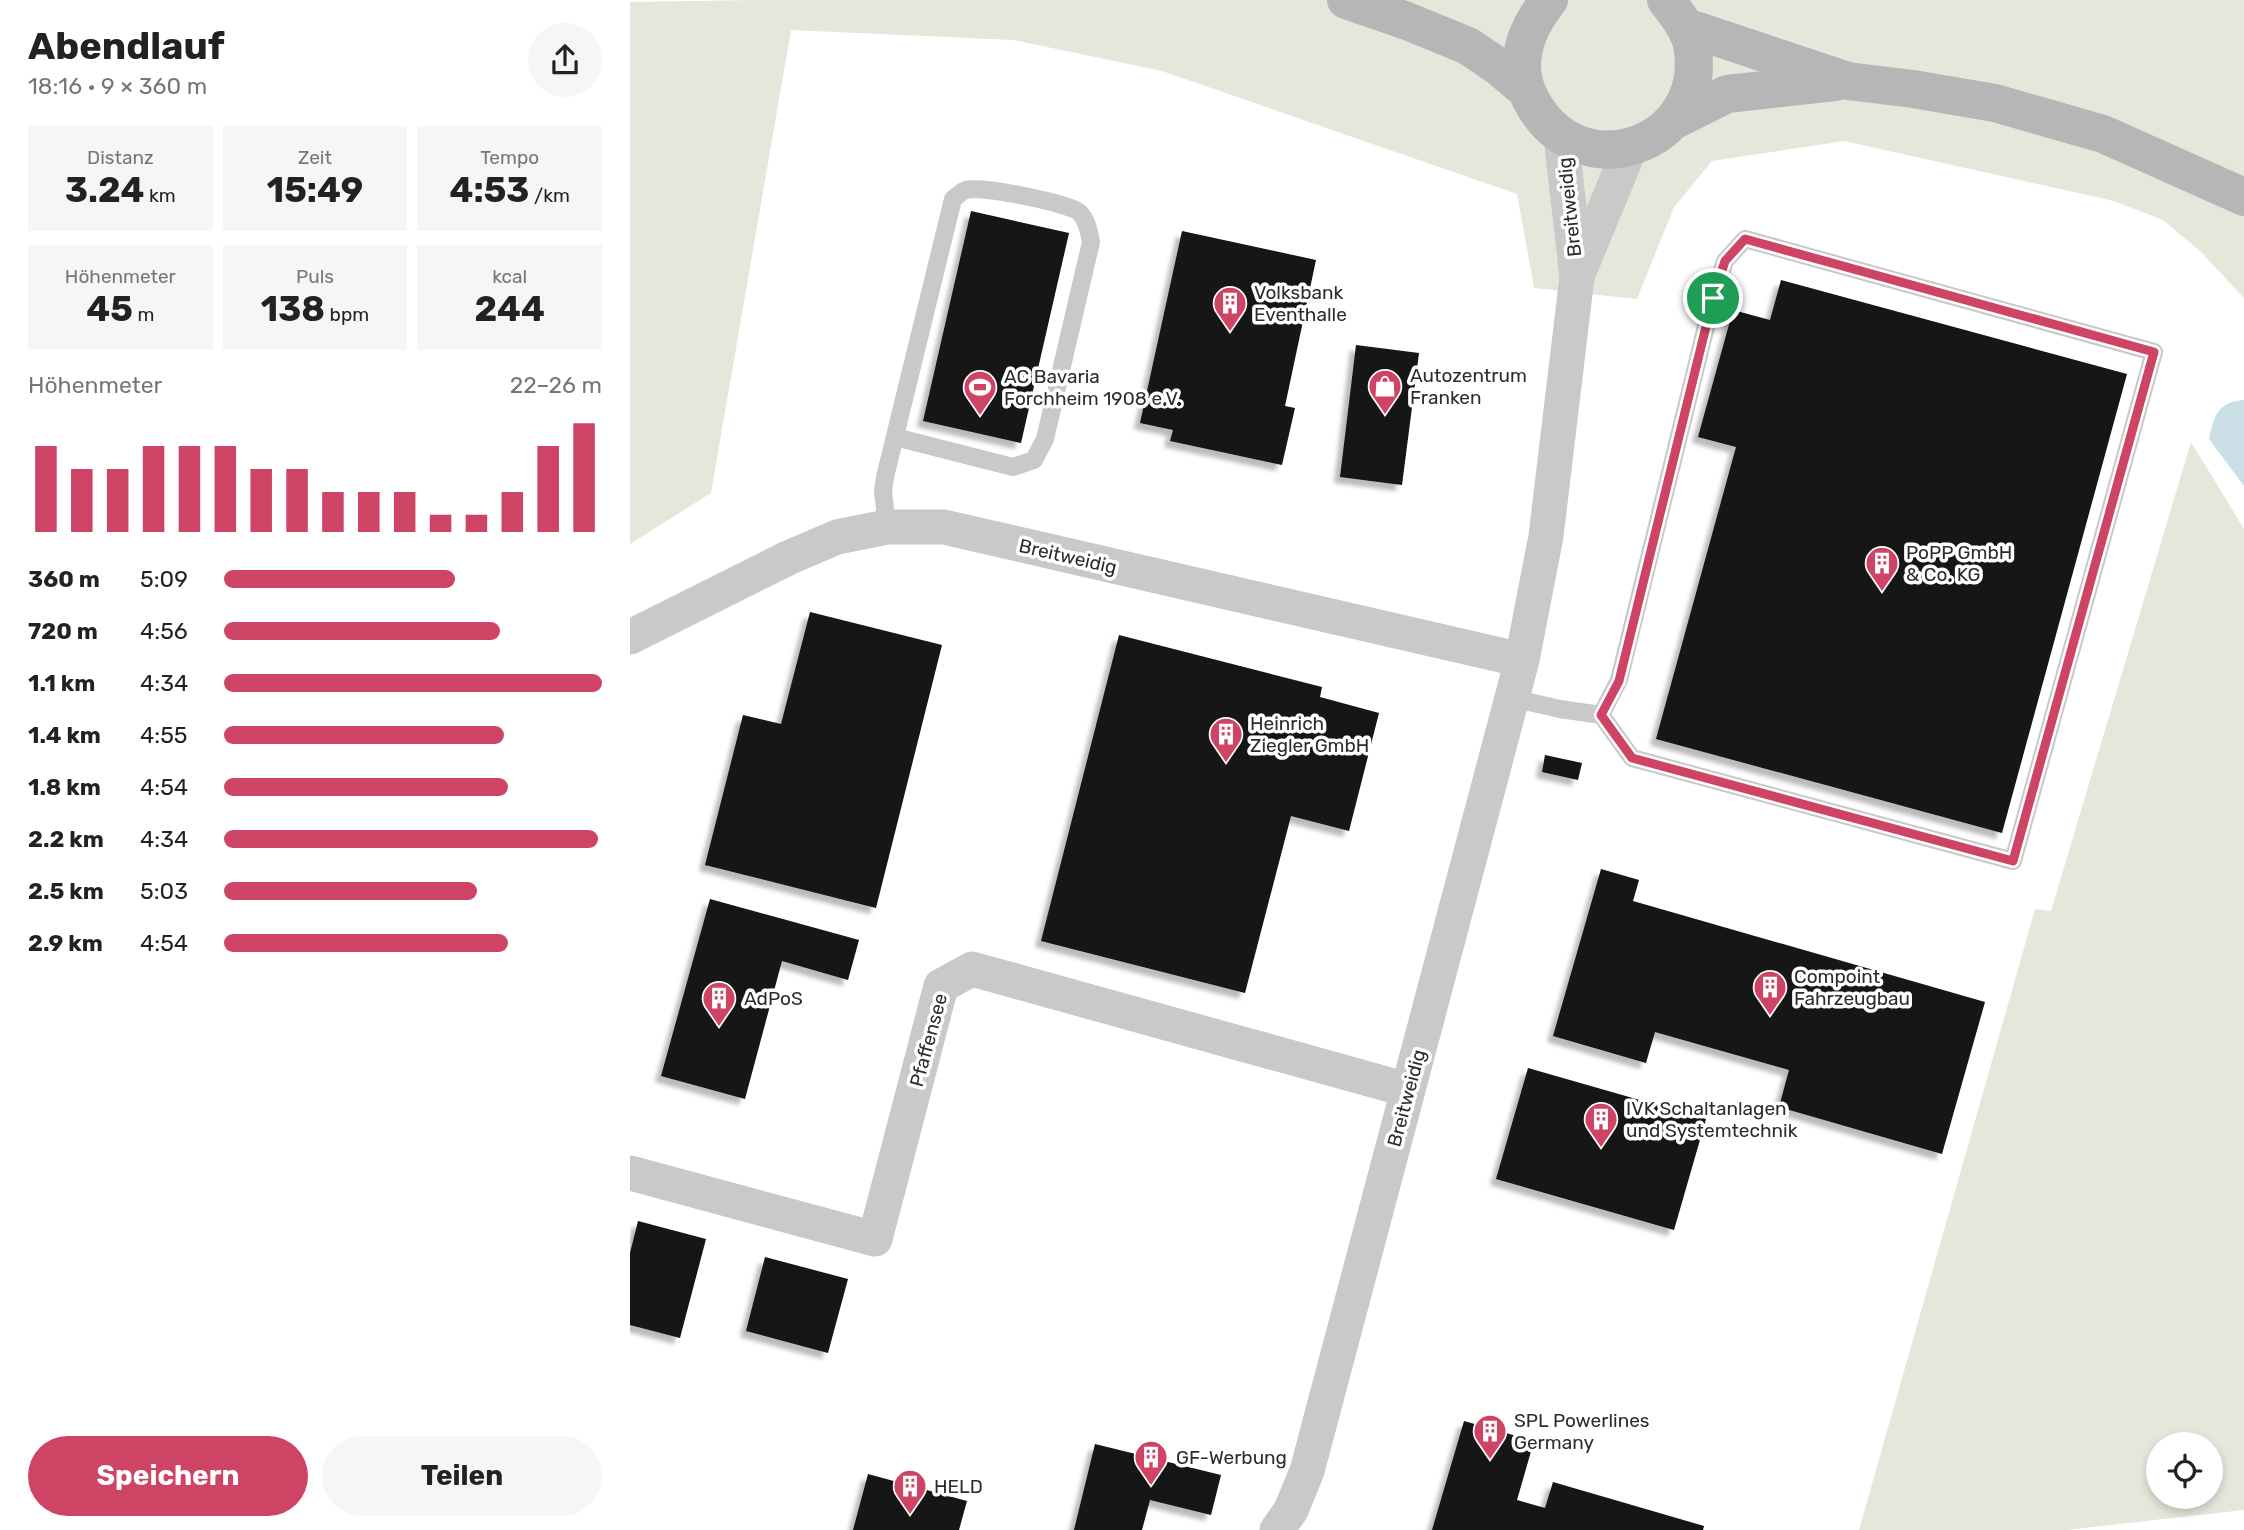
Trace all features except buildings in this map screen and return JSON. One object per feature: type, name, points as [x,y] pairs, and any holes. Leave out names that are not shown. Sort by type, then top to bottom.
[{"type":"main road","points":[[1346,0],[1468,46],[1525,89]]},
{"type":"main road","points":[[1549,0],[1534,19],[1524,41],[1521,65],[1525,89],[1539,116],[1561,137],[1578,145],[1595,149],[1630,148],[1654,137],[1673,121],[1727,94],[1848,81],[1995,103],[2103,134],[2244,197]]},
{"type":"main road","points":[[1676,13],[1848,81]]},
{"type":"main road","points":[[1673,121],[1686,100],[1693,76],[1693,51],[1676,13]]},
{"type":"street","name":"Breitweidig","points":[[1276,1530],[1292,1510],[1307,1471],[1522,660],[1546,536],[1577,277],[1561,137]]},
{"type":"street","name":"Breitweidig","points":[[1577,277],[1630,148]]},
{"type":"street","name":"Breitweidig","points":[[630,637],[788,558],[837,537],[887,527],[944,527],[1522,660]]},
{"type":"street","name":"Pfaffensee","points":[[630,1173],[875,1239],[941,986],[972,969],[1408,1090]]},
{"type":"lane","points":[[887,527],[883,491],[895,437],[953,199],[966,189],[987,190],[1062,204],[1079,212],[1087,225],[1091,242],[1045,439],[1034,460],[1013,467],[895,437]]},
{"type":"lane","points":[[1512,698],[1601,715],[1632,758],[2013,861],[2154,352],[1745,239],[1725,261],[1713,298],[1619,681],[1601,715]]},
{"type":"shaded area","points":[[2244,0],[2244,298],[2199,250],[2163,220],[2114,201],[1844,141],[1712,161],[1674,207],[1637,299],[1534,288],[1517,194],[1162,71],[1013,40],[791,30],[711,493],[630,544],[630,2]]},
{"type":"shaded area","points":[[2191,442],[2244,529],[2244,1510],[2066,1530],[1859,1530],[2035,909],[2051,911]]},
{"type":"water","points":[[2244,400],[2244,486],[2209,439],[2215,417],[2222,407]]},
{"type":"place","name":"Volksbank Eventhalle","points":[[1230,333]]},
{"type":"place","name":"Autozentrum Franken","points":[[1385,416]]},
{"type":"place","name":"AC Bavaria Forchheim 1908 e.V.","points":[[980,417]]},
{"type":"place","name":"PoPP GmbH & Co. KG","points":[[1882,593]]},
{"type":"place","name":"Heinrich Ziegler GmbH","points":[[1226,764]]},
{"type":"place","name":"Compoint Fahrzeugbau","points":[[1770,1017]]},
{"type":"place","name":"AdPoS","points":[[719,1028]]},
{"type":"place","name":"IVK Schaltanlagen und Systemtechnik","points":[[1601,1149]]},
{"type":"place","name":"SPL Powerlines Germany","points":[[1490,1461]]},
{"type":"place","name":"GF-Werbung","points":[[1151,1487]]},
{"type":"place","name":"HELD","points":[[910,1516]]},
{"type":"route","points":[[1745,239],[2154,352],[2013,861],[1632,758],[1601,715],[1619,681],[1713,298],[1725,261],[1745,239]]}]
